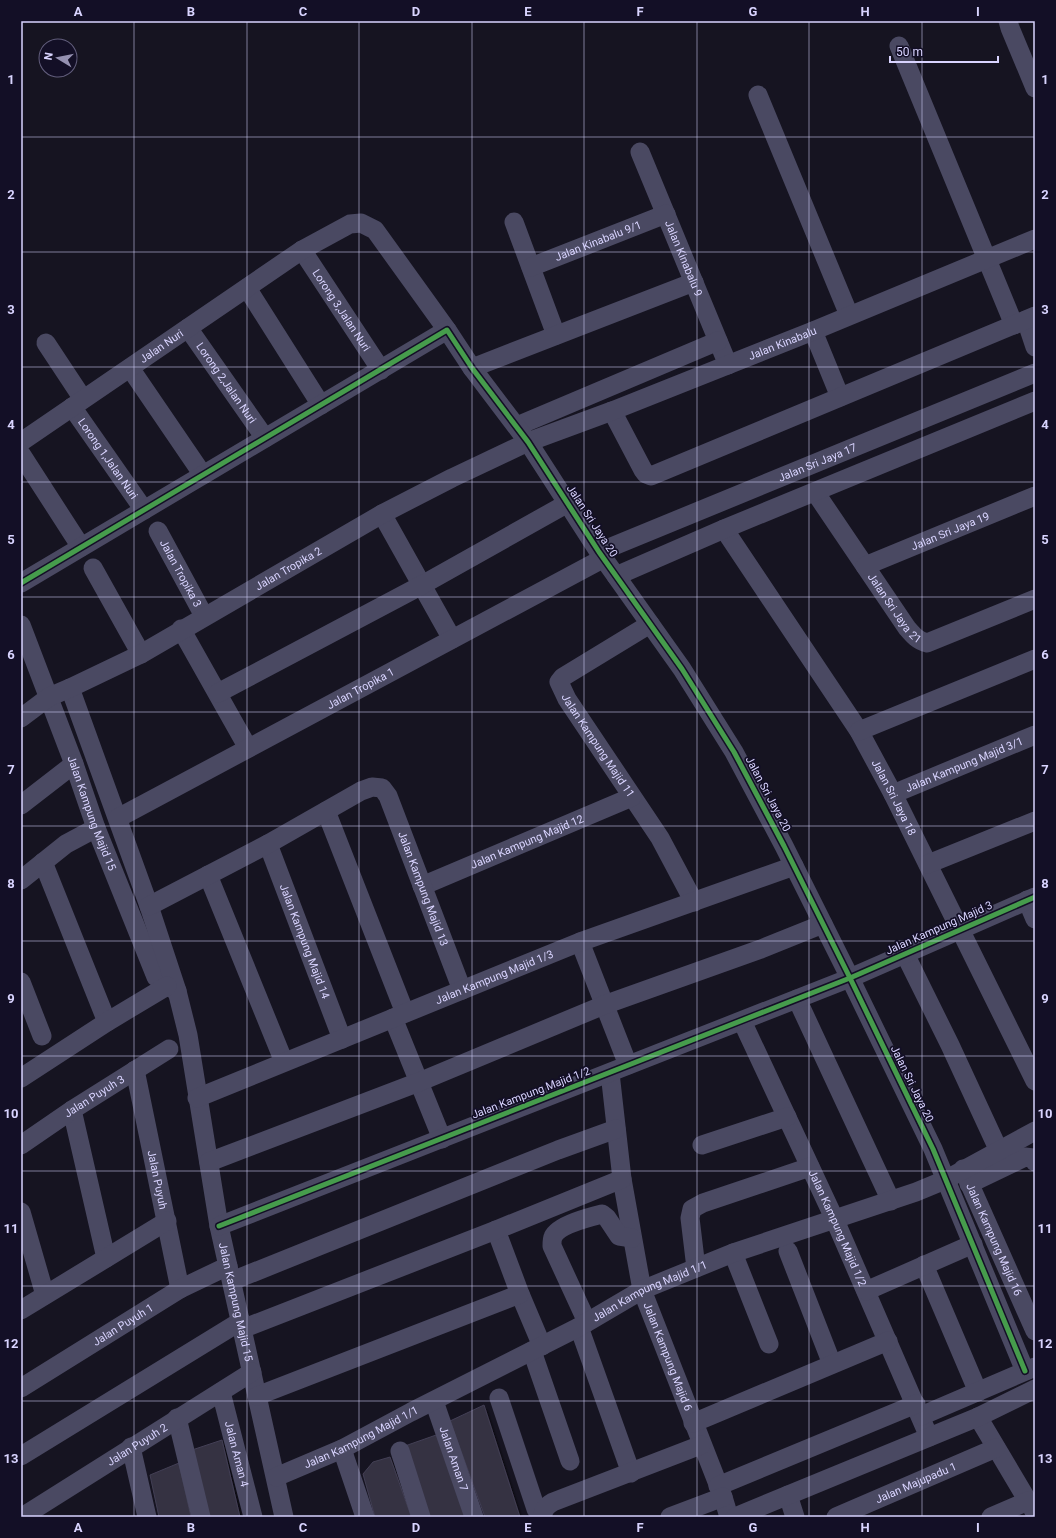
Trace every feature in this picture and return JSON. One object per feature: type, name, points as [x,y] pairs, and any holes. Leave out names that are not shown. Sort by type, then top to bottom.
[{"type":"street","points":[[1008,21],[1035,88]]},
{"type":"street","points":[[899,46],[987,258],[1025,321],[1035,347]]},
{"type":"street","points":[[758,95],[849,316]]},
{"type":"street","name":"Jalan Kinabalu 9","points":[[640,152],[728,365]]},
{"type":"street","name":"Jalan Kinabalu 9/1","points":[[531,267],[666,214]]},
{"type":"street","points":[[514,222],[556,335]]},
{"type":"street","name":"Jalan Nuri","points":[[21,442],[302,250],[350,224],[361,223],[375,230],[447,330]]},
{"type":"street","name":"Jalan Kinabalu","points":[[528,442],[612,411],[813,331],[1035,239]]},
{"type":"street","name":"Lorong 3,Jalan Nuri","points":[[302,250],[381,370]]},
{"type":"street","points":[[472,368],[694,282]]},
{"type":"street","points":[[247,288],[321,405]]},
{"type":"street","points":[[612,411],[643,470],[646,474],[651,476],[1025,321]]},
{"type":"street","name":"Lorong 2,Jalan Nuri","points":[[188,328],[265,438]]},
{"type":"street","points":[[21,583],[447,330]]},
{"type":"street","name":"Jalan Sri Jaya 20","points":[[447,330],[472,368],[528,442],[601,555],[682,669],[734,752],[794,866],[933,1150],[973,1244],[1030,1369]]},
{"type":"street","points":[[813,331],[840,397]]},
{"type":"street","points":[[517,426],[718,341]]},
{"type":"street","name":"Lorong 1,Jalan Nuri","points":[[46,343],[77,403],[144,510]]},
{"type":"street","points":[[130,368],[204,475]]},
{"type":"street","name":"Jalan Sri Jaya 17","points":[[601,555],[1035,373]]},
{"type":"street","points":[[616,576],[724,529],[1035,401]]},
{"type":"street","name":"Jalan Tropika 2","points":[[21,718],[49,696],[70,688],[141,654],[181,629],[382,514],[452,478],[528,442]]},
{"type":"street","points":[[21,454],[81,547]]},
{"type":"street","name":"Jalan Sri Jaya 21","points":[[815,492],[907,628],[921,642],[927,643],[1035,599]]},
{"type":"street","name":"Jalan Sri Jaya 19","points":[[866,566],[1035,496]]},
{"type":"street","points":[[218,693],[422,585],[568,503]]},
{"type":"street","points":[[382,514],[452,639]]},
{"type":"street","name":"Jalan Sri Jaya 18","points":[[724,529],[859,731],[893,794],[961,929],[1035,1081]]},
{"type":"street","name":"Jalan Tropika 3","points":[[158,531],[204,616]]},
{"type":"street","name":"Jalan Tropika 1","points":[[118,818],[452,639],[601,555]]},
{"type":"street","points":[[93,568],[141,654]]},
{"type":"street","name":"Jalan Kampung Majid 11","points":[[650,624],[563,677],[559,682],[567,699],[660,838],[694,902]]},
{"type":"street","points":[[181,629],[248,748]]},
{"type":"street","name":"Jalan Kampung Majid 15","points":[[22,630],[49,696],[96,828],[156,977],[172,989]]},
{"type":"street","points":[[859,731],[1035,659]]},
{"type":"street","name":"Jalan Kampung Majid 15","points":[[70,688],[149,906],[172,989],[188,1035],[197,1098],[219,1226],[284,1517]]},
{"type":"street","name":"Jalan Kampung Majid 3/1","points":[[893,794],[1035,735]]},
{"type":"street","points":[[21,805],[74,764]]},
{"type":"street","name":"Jalan Kampung Majid 13","points":[[326,811],[361,791],[372,787],[382,788],[388,796],[462,990]]},
{"type":"street","name":"Jalan Kampung Majid 12","points":[[422,886],[632,797]]},
{"type":"street","points":[[149,906],[268,844],[326,811],[399,1016],[419,1082],[442,1139]]},
{"type":"street","points":[[928,864],[1035,821]]},
{"type":"street","points":[[21,880],[66,844],[96,828]]},
{"type":"street","name":"Jalan Kampung Majid 14","points":[[268,844],[342,1039]]},
{"type":"street","points":[[43,862],[107,1022]]},
{"type":"street","name":"Jalan Kampung Majid 1/3","points":[[197,1098],[580,942],[794,866]]},
{"type":"street","points":[[208,875],[284,1062]]},
{"type":"street","points":[[1031,898],[1035,919]]},
{"type":"street","name":"Jalan Kampung Majid 3","points":[[850,978],[1031,898]]},
{"type":"street","points":[[209,1162],[419,1082],[604,1005],[761,949],[823,924]]},
{"type":"street","points":[[580,942],[628,1065]]},
{"type":"street","points":[[905,954],[950,1044],[999,1151]]},
{"type":"street","name":"Jalan Kampung Majid 1/2","points":[[219,1226],[850,978]]},
{"type":"street","points":[[21,982],[42,1036]]},
{"type":"street","points":[[21,1078],[107,1022],[172,989]]},
{"type":"street","points":[[797,999],[891,1201]]},
{"type":"street","name":"Jalan Kampung Majid 1/2","points":[[742,1021],[834,1218],[929,1437]]},
{"type":"street","name":"Jalan Puyuh 3","points":[[21,1145],[72,1110],[169,1049]]},
{"type":"street","name":"Jalan Puyuh","points":[[135,1070],[180,1290]]},
{"type":"street","name":"Jalan Kampung Majid 6","points":[[610,1072],[622,1179],[642,1290],[729,1517]]},
{"type":"street","points":[[72,1110],[106,1258]]},
{"type":"street","points":[[702,1145],[787,1117]]},
{"type":"street","name":"Jalan Puyuh 1","points":[[21,1388],[180,1290],[230,1274],[616,1129]]},
{"type":"street","name":"Jalan Kampung Majid 1/1","points":[[276,1477],[342,1449],[583,1324],[642,1290],[733,1253],[834,1218],[891,1201],[945,1180],[966,1177],[999,1151],[1035,1131]]},
{"type":"street","points":[[966,1177],[1025,1157],[1033,1158],[1035,1162]]},
{"type":"street","points":[[696,1268],[690,1218],[692,1209],[703,1203],[810,1167]]},
{"type":"street","name":"Jalan Kampung Majid 16","points":[[966,1177],[1035,1331]]},
{"type":"street","points":[[21,1456],[242,1325],[496,1230],[622,1179]]},
{"type":"street","points":[[21,1212],[45,1295]]},
{"type":"street","points":[[631,1473],[583,1324],[552,1246],[552,1238],[556,1232],[570,1224],[602,1214],[607,1218],[619,1236],[632,1238]]},
{"type":"street","points":[[21,1310],[167,1221]]},
{"type":"street","points":[[496,1230],[520,1294],[570,1461]]},
{"type":"street","points":[[866,1291],[973,1244]]},
{"type":"street","points":[[788,1251],[832,1364]]},
{"type":"street","points":[[733,1253],[769,1344]]},
{"type":"street","points":[[924,1266],[978,1392]]},
{"type":"street","points":[[257,1396],[520,1294]]},
{"type":"street","points":[[694,1423],[888,1341]]},
{"type":"street","points":[[670,1517],[720,1492],[918,1410],[978,1392],[1030,1369]]},
{"type":"street","name":"Jalan Puyuh 2","points":[[22,1517],[252,1372]]},
{"type":"street","points":[[734,1517],[978,1417],[1035,1389]]},
{"type":"street","name":"Jalan Aman 4","points":[[221,1392],[253,1517]]},
{"type":"street","points":[[499,1398],[536,1509],[542,1517]]},
{"type":"street","name":"Jalan Aman 7","points":[[434,1401],[474,1517]]},
{"type":"street","points":[[978,1417],[1031,1507],[991,1517]]},
{"type":"street","points":[[177,1418],[201,1517]]},
{"type":"street","points":[[542,1517],[544,1509],[547,1505],[553,1502],[701,1445]]},
{"type":"street","points":[[131,1447],[147,1517]]},
{"type":"street","name":"Jalan Majupadu 1","points":[[836,1517],[875,1509],[996,1448]]},
{"type":"street","points":[[342,1449],[365,1517]]},
{"type":"street","points":[[400,1451],[421,1517]]},
{"type":"street","points":[[788,1495],[795,1517]]},
{"type":"building","points":[[484,1405],[520,1517],[485,1517],[450,1421]]},
{"type":"building","points":[[439,1434],[466,1517],[426,1517],[402,1447]]},
{"type":"building","points":[[222,1440],[240,1517],[203,1517],[189,1451]]},
{"type":"building","points":[[390,1457],[411,1517],[375,1517],[363,1474],[373,1462]]},
{"type":"building","points":[[179,1463],[191,1517],[159,1517],[150,1475]]},
{"type":"cycle path","points":[[21,583],[447,330],[472,368],[528,442],[599,552],[682,669],[734,752],[784,846],[933,1149],[1025,1371]]},
{"type":"cycle path","points":[[219,1226],[850,978],[1035,897]]}]
